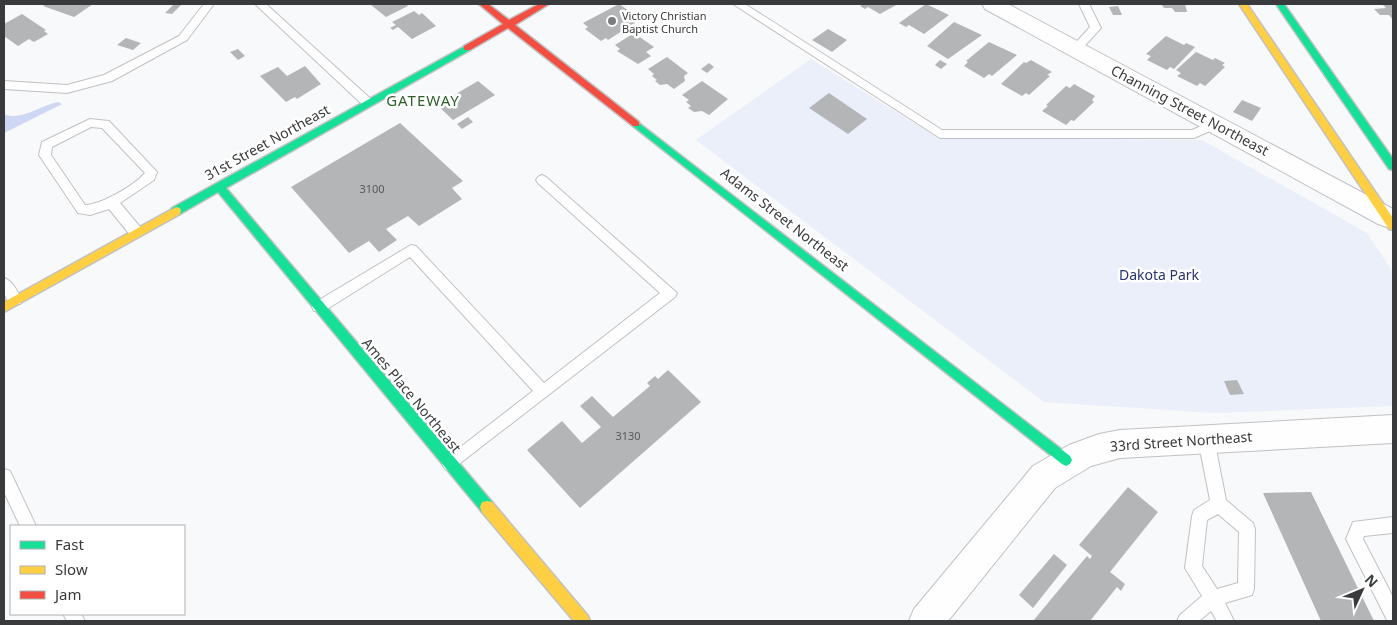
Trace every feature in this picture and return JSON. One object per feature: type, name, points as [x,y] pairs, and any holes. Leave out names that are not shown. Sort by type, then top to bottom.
[{"type":"street","name":"Adams Street Northeast","points":[[483,4],[1066,460]]},
{"type":"street","name":"31st Street Northeast","points":[[9,304],[545,4]]},
{"type":"street","name":"Channing Street Northeast","points":[[992,4],[1390,221]]},
{"type":"street","points":[[1243,4],[1390,221]]},
{"type":"street","points":[[1280,4],[1393,166]]},
{"type":"street","name":"Ames Place Northeast","points":[[219,186],[583,621]]},
{"type":"street","name":"33rd Street Northeast","points":[[926,621],[1044,477],[1066,460],[1108,446],[1393,429]]},
{"type":"lane","points":[[4,85],[67,89],[108,78],[183,38],[209,4]]},
{"type":"lane","points":[[260,4],[368,103]]},
{"type":"lane","points":[[738,4],[940,134],[1194,134],[1215,124]]},
{"type":"lane","points":[[1075,48],[1096,28],[1084,4]]},
{"type":"lane","points":[[90,123],[105,124],[151,172],[150,177],[111,202],[88,211],[82,210],[45,155],[46,145],[90,123]]},
{"type":"lane","points":[[450,464],[670,292],[542,180]]},
{"type":"lane","points":[[111,202],[136,232]]},
{"type":"lane","points":[[319,307],[411,250],[543,392]]},
{"type":"lane","points":[[4,283],[9,304]]},
{"type":"lane","points":[[1186,621],[1213,598],[1246,589],[1247,529],[1219,504],[1206,439]]},
{"type":"lane","points":[[4,476],[28,525]]},
{"type":"lane","points":[[1219,504],[1200,516],[1193,568],[1226,621]]},
{"type":"lane","points":[[1393,525],[1360,528],[1354,539],[1393,614]]},
{"type":"green space","name":"Dakota Park","points":[[811,59],[938,138],[1202,140],[1367,233],[1393,272],[1393,406],[1215,413],[1044,402],[696,140]]},
{"type":"shaded area","points":[[58,102],[62,104],[4,133],[4,114],[10,116],[24,115]]},
{"type":"building","points":[[46,4],[93,4],[74,17],[43,6]]},
{"type":"building","points":[[174,4],[182,4],[172,14],[165,13]]},
{"type":"building","points":[[406,4],[408,6],[386,17],[371,5]]},
{"type":"building","name":"Victory Christian Baptist Church","points":[[619,4],[641,19],[608,40],[606,38],[601,41],[585,29],[588,27],[583,23]]},
{"type":"building","points":[[863,4],[898,4],[880,14],[868,7],[865,9],[860,6]]},
{"type":"building","points":[[926,4],[949,15],[924,34],[909,25],[906,27],[899,23]]},
{"type":"building","points":[[1161,4],[1185,4],[1187,12],[1175,12],[1172,8],[1164,8]]},
{"type":"building","points":[[1382,4],[1393,4],[1393,20],[1389,15],[1380,15],[1374,9],[1386,8]]},
{"type":"building","points":[[1118,6],[1122,15],[1113,15],[1109,7]]},
{"type":"building","points":[[414,11],[419,15],[422,13],[436,26],[412,39],[398,27],[393,30],[390,28],[396,25],[392,22]]},
{"type":"building","points":[[22,14],[46,30],[44,31],[48,34],[34,42],[29,39],[18,46],[4,36],[4,24]]},
{"type":"building","points":[[954,22],[982,35],[948,59],[927,46]]},
{"type":"building","points":[[828,29],[847,40],[832,52],[812,40]]},
{"type":"building","points":[[634,33],[654,47],[646,52],[651,56],[638,64],[617,51],[620,49],[615,45]]},
{"type":"building","points":[[1166,36],[1184,45],[1186,43],[1195,47],[1174,69],[1170,67],[1167,70],[1147,60],[1151,56],[1146,54]]},
{"type":"building","points":[[126,38],[141,43],[133,50],[117,45]]},
{"type":"building","points":[[989,42],[1017,55],[992,76],[989,74],[984,78],[964,66],[968,62],[966,61]]},
{"type":"building","points":[[238,49],[245,56],[238,60],[230,52]]},
{"type":"building","points":[[1196,52],[1225,63],[1222,65],[1225,67],[1205,86],[1200,83],[1197,86],[1177,76],[1181,73],[1176,70]]},
{"type":"building","points":[[667,57],[688,73],[684,76],[685,81],[674,89],[667,84],[660,85],[652,76],[654,74],[648,69]]},
{"type":"building","points":[[940,60],[947,64],[941,69],[935,65]]},
{"type":"building","points":[[1031,60],[1052,72],[1029,95],[1026,93],[1022,96],[1001,84],[1024,62],[1026,63]]},
{"type":"building","points":[[709,63],[714,67],[707,73],[701,69]]},
{"type":"building","points":[[305,66],[321,84],[297,99],[295,97],[286,102],[260,76],[278,67],[287,76]]},
{"type":"building","points":[[478,81],[495,95],[453,120],[437,105]]},
{"type":"building","points":[[702,81],[728,99],[709,115],[702,111],[694,112],[688,108],[691,106],[686,102],[689,100],[682,95]]},
{"type":"building","points":[[1074,84],[1095,96],[1092,100],[1094,102],[1074,121],[1071,120],[1066,125],[1042,111],[1066,86],[1070,88]]},
{"type":"building","points":[[829,93],[867,119],[848,134],[809,108]]},
{"type":"building","points":[[1242,100],[1261,108],[1252,121],[1233,112]]},
{"type":"building","points":[[468,117],[473,122],[462,129],[457,124]]},
{"type":"building","points":[[400,123],[463,181],[452,188],[462,199],[419,226],[408,216],[386,229],[397,240],[379,252],[369,241],[349,253],[291,187]]},
{"type":"building","points":[[668,370],[701,402],[580,508],[527,450],[562,421],[582,443],[601,427],[580,406],[592,396],[613,417],[650,386],[647,383],[655,376],[658,379]]},
{"type":"building","points":[[1237,380],[1244,394],[1230,395],[1224,381]]},
{"type":"building","points":[[1128,487],[1158,512],[1110,572],[1125,584],[1121,591],[1117,587],[1090,621],[1033,621],[1087,556],[1090,559],[1092,556],[1079,545]]},
{"type":"building","points":[[1311,492],[1374,621],[1321,621],[1263,493]]},
{"type":"building","points":[[1054,554],[1067,565],[1033,608],[1019,595]]},
{"type":"traffic: fast","points":[[1280,4],[1393,166]]},
{"type":"traffic: fast","points":[[176,211],[467,48]]},
{"type":"traffic: fast","points":[[636,124],[1066,460]]},
{"type":"traffic: fast","points":[[219,186],[487,507]]},
{"type":"traffic: slow","points":[[1243,4],[1393,226]]},
{"type":"traffic: slow","points":[[4,307],[176,211]]},
{"type":"traffic: slow","points":[[487,507],[583,621]]},
{"type":"traffic: jam","points":[[483,4],[636,124]]},
{"type":"traffic: jam","points":[[467,48],[545,4]]},
{"type":"place","name":"Victory Christian Baptist Church","points":[[612,21]]},
{"type":"district","name":"GATEWAY","points":[[423,100]]}]
